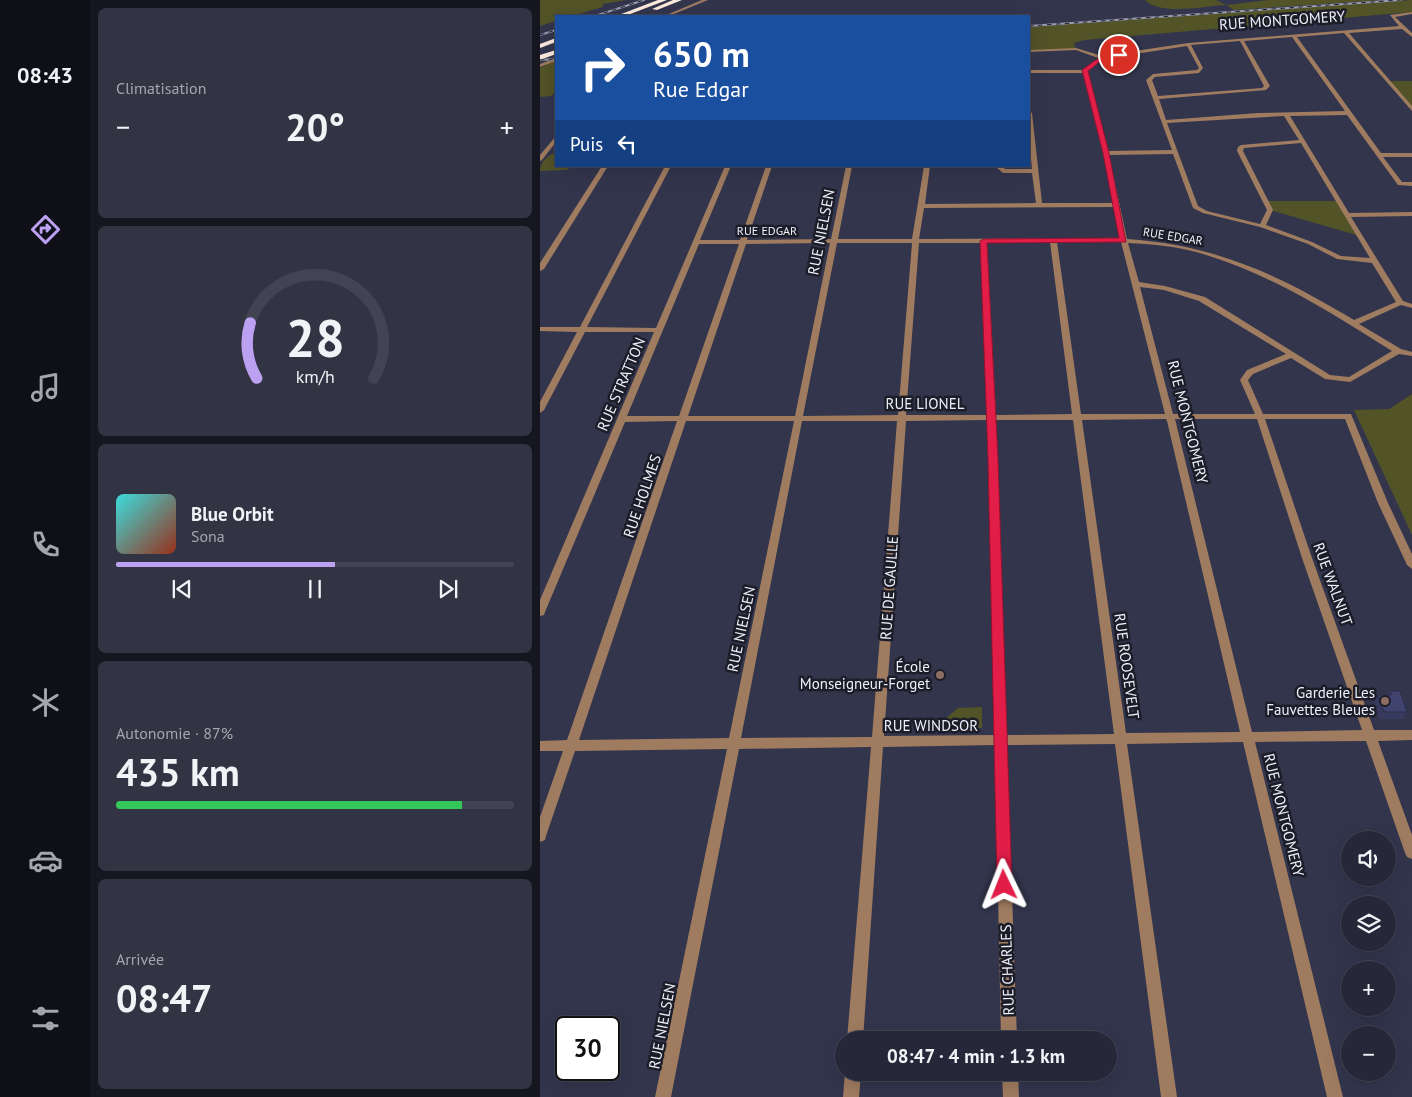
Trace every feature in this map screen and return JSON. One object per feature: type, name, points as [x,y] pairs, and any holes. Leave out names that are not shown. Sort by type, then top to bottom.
[{"type":"highway","points":[[621,15],[664,0]]},
{"type":"highway","points":[[640,15],[679,0]]},
{"type":"highway","points":[[651,15],[690,0]]},
{"type":"highway","points":[[540,46],[555,40]]},
{"type":"highway","points":[[540,53],[555,47]]},
{"type":"highway","points":[[540,58],[555,52]]},
{"type":"street","points":[[668,15],[706,0]]},
{"type":"street","points":[[1412,13],[1392,15],[1412,36]]},
{"type":"street","name":"RUE MONTGOMERY","points":[[1335,1097],[1170,416],[1124,240],[1106,153],[1085,70],[1102,58],[1188,44],[1404,27]]},
{"type":"street","points":[[1346,32],[1412,109]]},
{"type":"street","points":[[1292,36],[1400,184],[1412,184]]},
{"type":"street","points":[[1155,98],[1264,89],[1267,86],[1240,39]]},
{"type":"street","points":[[1188,44],[1202,68],[1192,73],[1153,76],[1148,80],[1173,152],[1195,207],[1205,212],[1262,226],[1310,243],[1339,258],[1375,261]]},
{"type":"street","points":[[1030,51],[1076,49],[1102,58]]},
{"type":"street","points":[[540,66],[555,59]]},
{"type":"street","points":[[1030,72],[1085,70]]},
{"type":"street","points":[[1163,122],[1286,114],[1349,113]]},
{"type":"street","points":[[1286,114],[1400,304]]},
{"type":"street","points":[[1030,130],[1032,163],[1035,171],[1039,204]]},
{"type":"street","points":[[540,159],[544,150],[555,139]]},
{"type":"street","points":[[1262,226],[1270,210],[1240,150],[1241,147],[1302,141]]},
{"type":"street","points":[[1106,153],[1173,152]]},
{"type":"street","points":[[1379,154],[1412,155]]},
{"type":"street","points":[[540,269],[604,167]]},
{"type":"street","points":[[540,410],[667,167]]},
{"type":"street","name":"RUE STRATTON","points":[[540,612],[728,167]]},
{"type":"street","name":"RUE HOLMES","points":[[540,836],[769,167]]},
{"type":"street","name":"RUE NIELSEN","points":[[663,1097],[849,167]]},
{"type":"street","name":"RUE DE GAULLE","points":[[856,1031],[916,241],[921,206],[926,189],[926,167]]},
{"type":"street","points":[[999,167],[1003,171],[1035,171]]},
{"type":"street","points":[[921,206],[1116,205]]},
{"type":"street","points":[[1347,215],[1412,214]]},
{"type":"street","name":"RUE ROOSEVELT","points":[[1053,240],[1169,1097]]},
{"type":"street","name":"RUE EDGAR","points":[[696,242],[1124,240],[1158,243],[1212,253],[1254,268],[1354,323],[1398,351],[1412,354]]},
{"type":"street","name":"RUE CHARLES","points":[[984,241],[991,416],[1009,1031]]},
{"type":"street","points":[[1136,284],[1165,288],[1202,299],[1328,376],[1350,380],[1398,351]]},
{"type":"street","points":[[1354,323],[1400,304],[1412,306]]},
{"type":"street","points":[[540,329],[659,330]]},
{"type":"street","name":"RUE WALNUT","points":[[1293,354],[1250,372],[1244,380],[1260,416],[1307,558],[1372,736],[1412,853]]},
{"type":"street","name":"RUE LIONEL","points":[[622,419],[1348,416],[1383,503],[1412,565]]},
{"type":"street","name":"RUE WINDSOR","points":[[540,746],[1000,741],[1121,737],[1412,735]]},
{"type":"street","points":[[851,1097],[852,1081]]},
{"type":"street","points":[[1010,1081],[1011,1097]]},
{"type":"shaded area","points":[[540,0],[627,0],[603,4],[603,7],[575,15],[555,15],[555,21],[540,26]]},
{"type":"shaded area","points":[[1145,0],[1216,0],[1226,5],[1172,9],[1152,5]]},
{"type":"shaded area","points":[[1268,0],[1384,0],[1234,10],[1226,5]]},
{"type":"shaded area","points":[[1412,0],[1412,12],[1085,40],[1074,43],[1076,49],[1030,51],[1030,27]]},
{"type":"shaded area","points":[[555,60],[555,92],[551,96],[540,97],[540,68]]},
{"type":"shaded area","points":[[1388,81],[1412,81],[1412,108]]},
{"type":"shaded area","points":[[555,153],[555,167],[570,167],[567,170],[540,171],[541,165],[550,155]]},
{"type":"shaded area","points":[[1265,201],[1339,201],[1360,236],[1270,210]]},
{"type":"shaded area","points":[[1412,394],[1412,535],[1354,410],[1389,409]]},
{"type":"shaded area","points":[[982,707],[982,728],[941,729],[941,722],[958,708]]},
{"type":"building","points":[[1390,691],[1400,691],[1407,712],[1384,712],[1378,695],[1391,695]]},
{"type":"railway","points":[[598,15],[644,0]]},
{"type":"railway","points":[[1030,26],[1401,0]]},
{"type":"railway","points":[[540,35],[555,30]]},
{"type":"railway","points":[[540,60],[555,59]]},
{"type":"place","name":"École Monseigneur-Forget","points":[[940,675]]},
{"type":"place","name":"Garderie Les Fauvettes Bleues","points":[[1385,701]]},
{"type":"route","points":[[1004,885],[993,458],[984,241],[1124,240],[1106,153],[1085,70],[1095,61],[1119,55]]}]
